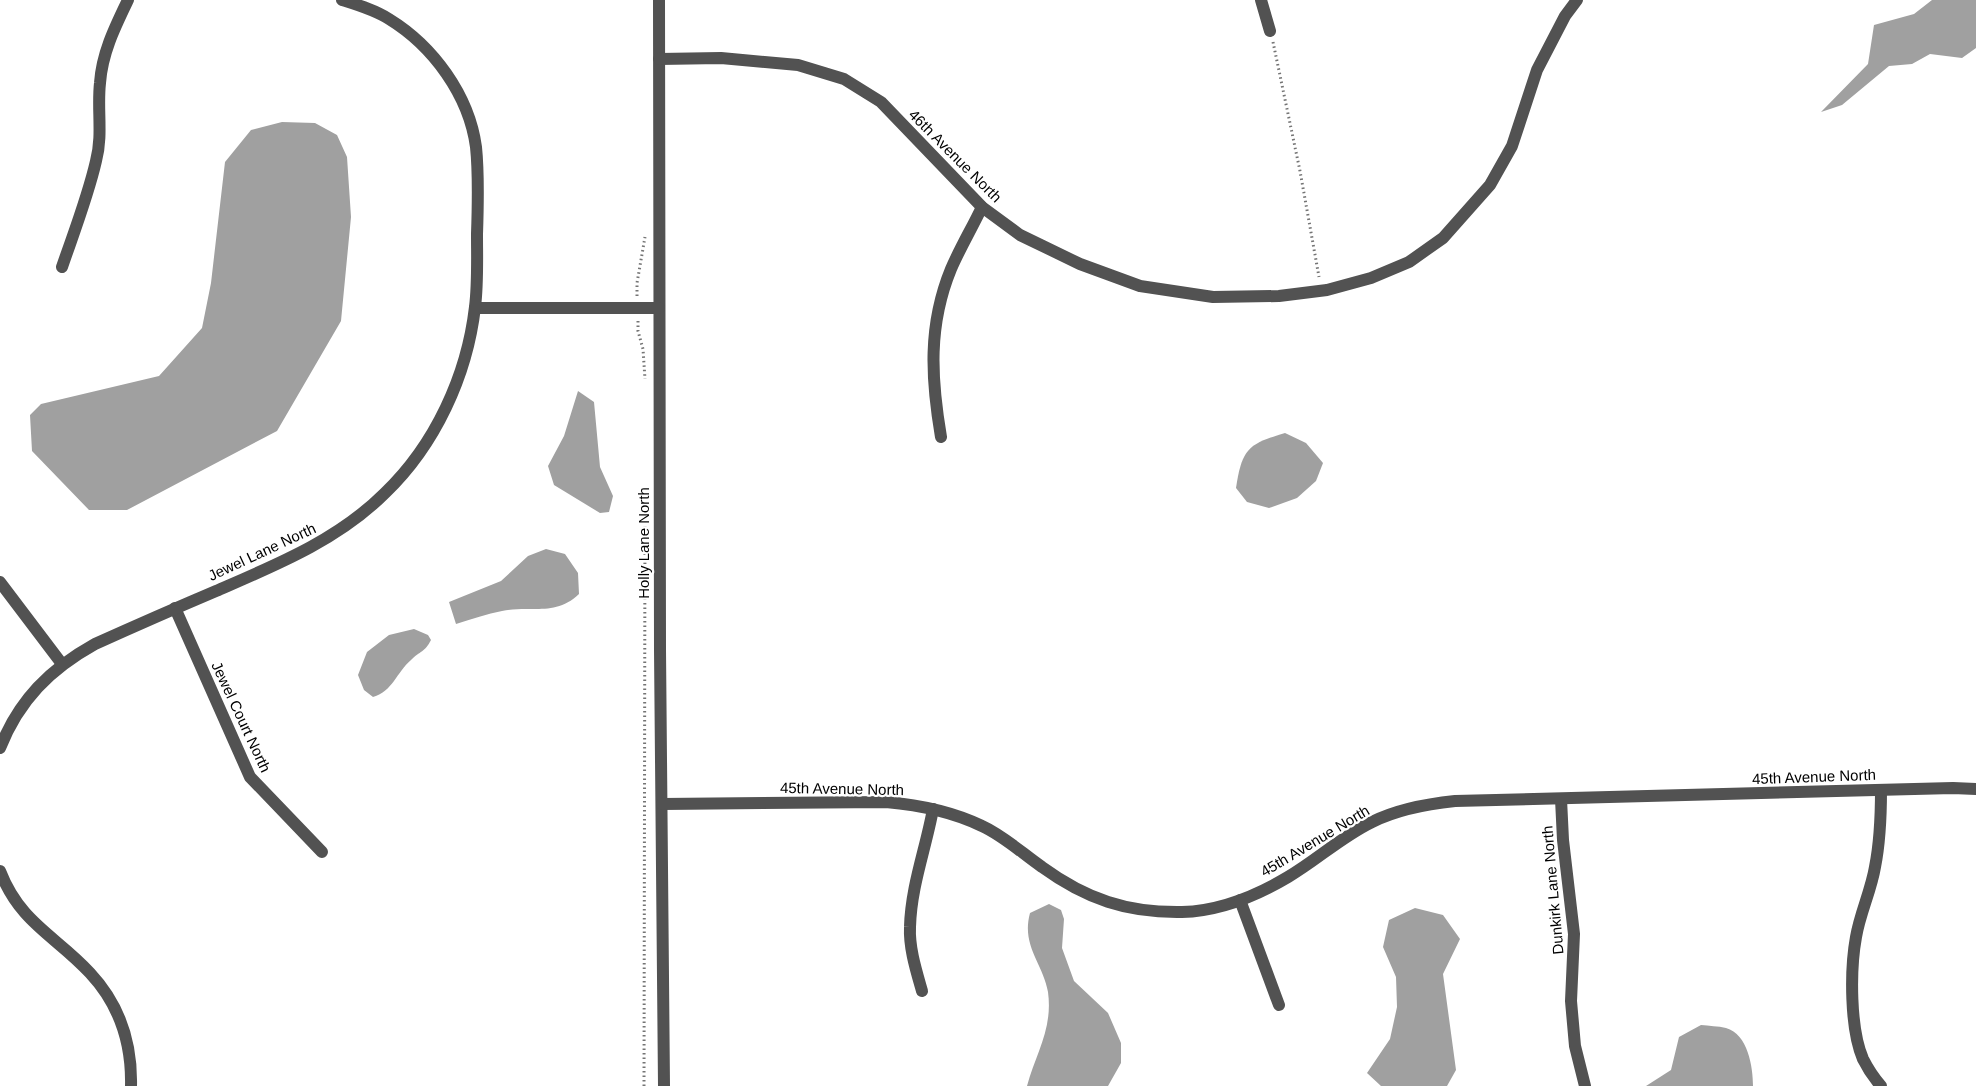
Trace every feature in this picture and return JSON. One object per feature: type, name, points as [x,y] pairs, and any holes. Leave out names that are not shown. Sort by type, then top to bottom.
[{"type":"street","points":[[62,267],[96,161],[100,134],[99,86],[102,63],[128,0]]},
{"type":"street","points":[[342,0],[368,4]]},
{"type":"street","name":"Holly Lane North","points":[[659,0],[664,1086]]},
{"type":"street","points":[[1261,0],[1270,31]]},
{"type":"street","name":"46th Avenue North","points":[[659,59],[721,58],[798,65],[844,79],[881,102],[982,207],[1020,235],[1080,264],[1140,286],[1213,297],[1279,296],[1322,291],[1371,278],[1409,262],[1443,238],[1490,185],[1512,146],[1537,70],[1565,16],[1577,0]]},
{"type":"street","name":"Jewel Lane North","points":[[0,748],[8,728],[26,700],[62,664],[95,644],[289,560],[322,542],[354,520],[386,493],[412,463],[440,420],[453,392],[466,354],[475,308],[478,177],[475,145],[467,114],[453,84],[435,58],[412,35],[368,4]]},
{"type":"street","points":[[941,436],[934,398],[932,358],[938,309],[951,269],[982,207]]},
{"type":"street","points":[[475,308],[659,308]]},
{"type":"street","points":[[0,582],[62,664]]},
{"type":"street","name":"Jewel Court North","points":[[175,608],[250,777],[322,852]]},
{"type":"street","name":"45th Avenue North","points":[[662,804],[886,802],[933,809],[952,813],[984,827],[1074,889],[1109,903],[1146,911],[1184,912],[1221,907],[1240,900],[1289,877],[1345,836],[1398,811],[1425,804],[1455,801],[1976,789]]},
{"type":"street","points":[[1881,790],[1875,869],[1856,938],[1852,978],[1854,1018],[1863,1058],[1871,1074],[1881,1086]]},
{"type":"street","name":"Dunkirk Lane North","points":[[1561,799],[1563,840],[1574,934],[1572,1013],[1575,1046],[1585,1086]]},
{"type":"street","points":[[922,991],[914,960],[910,929],[912,897],[933,809]]},
{"type":"street","points":[[0,871],[5,884],[22,910],[42,932],[89,972],[107,994],[121,1021],[130,1049],[131,1086]]},
{"type":"street","points":[[1240,900],[1279,1005]]},
{"type":"path","points":[[1270,31],[1300,171],[1322,291]]},
{"type":"path","points":[[645,380],[643,349],[638,331],[637,283],[646,232]]},
{"type":"path","points":[[644,1086],[645,514]]},
{"type":"shaded area","points":[[1932,0],[1976,0],[1976,48],[1962,58],[1930,54],[1912,64],[1889,66],[1842,105],[1821,112],[1868,64],[1874,25],[1914,14]]},
{"type":"shaded area","points":[[282,122],[315,123],[337,135],[347,157],[351,217],[341,321],[277,431],[127,510],[89,510],[32,451],[30,415],[41,404],[159,376],[202,328],[211,283],[225,162],[251,130]]},
{"type":"shaded area","points":[[578,391],[594,402],[600,467],[613,496],[609,512],[600,513],[554,485],[548,466],[564,436]]},
{"type":"shaded area","points":[[1285,433],[1306,443],[1323,463],[1316,481],[1297,498],[1269,508],[1247,502],[1236,488],[1244,456],[1255,445]]},
{"type":"shaded area","points":[[546,549],[565,554],[578,573],[579,594],[561,606],[542,609],[512,609],[456,624],[449,602],[501,581],[528,556]]},
{"type":"shaded area","points":[[414,629],[428,635],[431,640],[429,644],[406,665],[385,691],[373,697],[364,690],[358,675],[367,652],[389,635]]},
{"type":"shaded area","points":[[1049,904],[1061,910],[1064,919],[1062,948],[1074,981],[1108,1013],[1121,1043],[1121,1063],[1108,1086],[1027,1086],[1046,1029],[1049,1005],[1045,982],[1030,945],[1028,925],[1030,913]]},
{"type":"shaded area","points":[[1415,908],[1443,915],[1460,939],[1443,974],[1456,1070],[1447,1086],[1381,1086],[1367,1073],[1390,1039],[1397,1007],[1396,977],[1383,947],[1389,920]]},
{"type":"shaded area","points":[[1701,1025],[1726,1028],[1740,1037],[1748,1052],[1753,1086],[1646,1086],[1671,1070],[1679,1037]]}]
